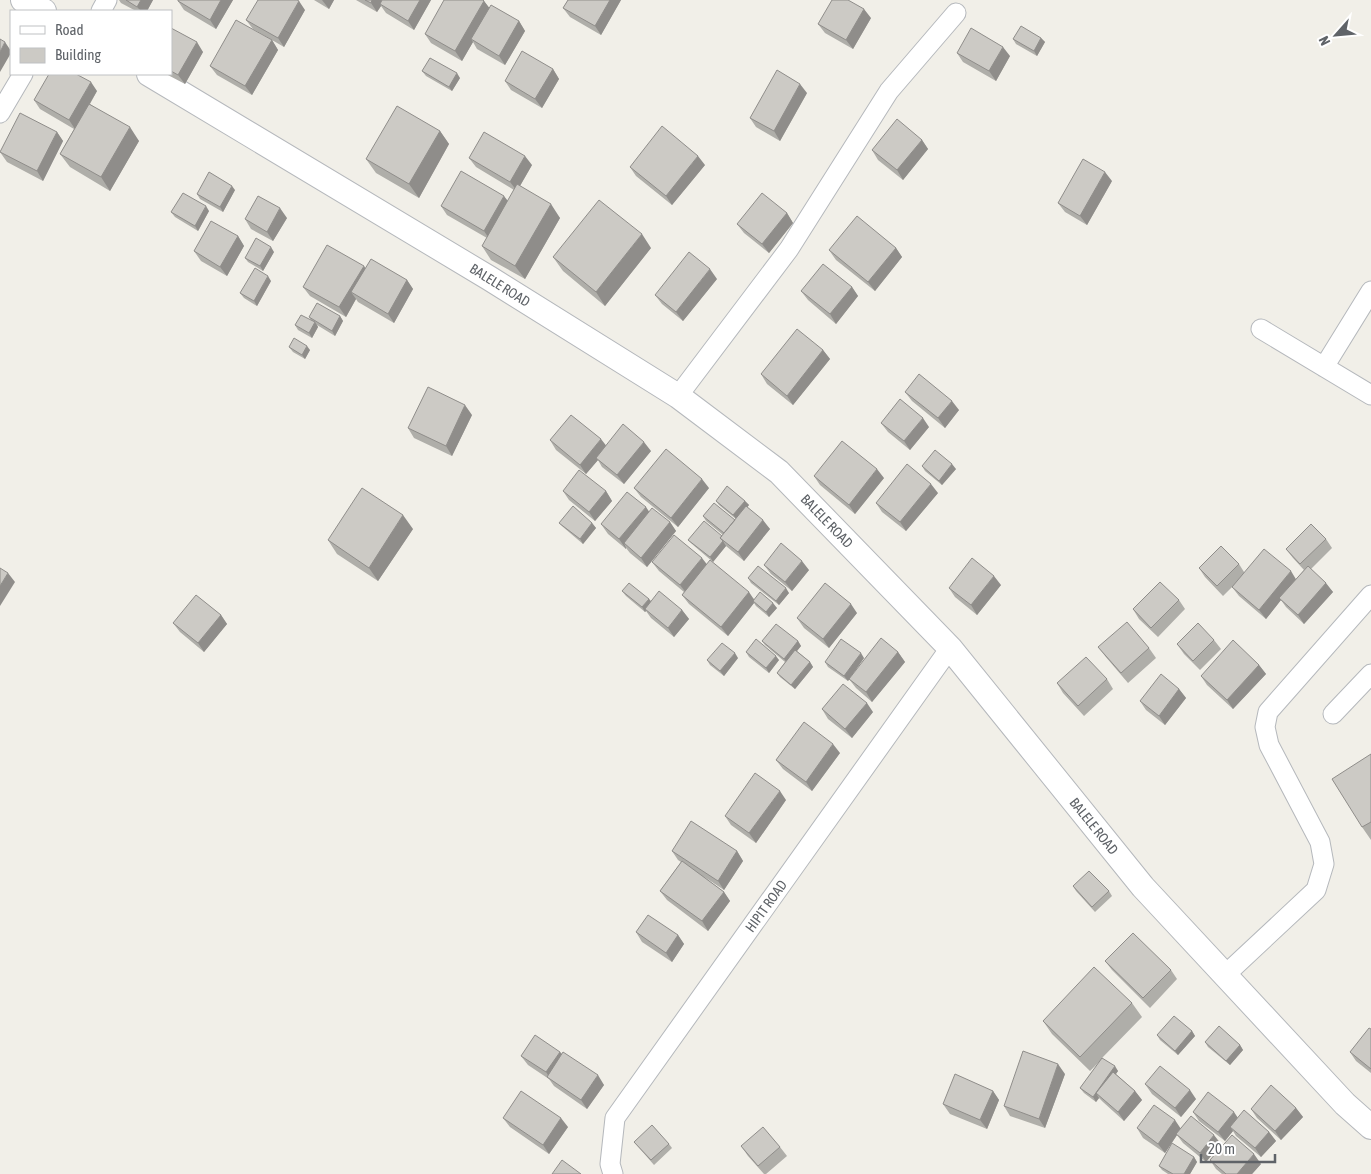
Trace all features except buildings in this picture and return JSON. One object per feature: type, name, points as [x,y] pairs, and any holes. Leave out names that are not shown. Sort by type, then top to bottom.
[{"type":"street","points":[[23,0],[42,10]]},
{"type":"street","points":[[678,396],[789,249],[889,91],[956,13]]},
{"type":"street","points":[[0,113],[22,75]]},
{"type":"street","name":"BALELE ROAD","points":[[151,75],[489,278],[678,396],[778,472],[950,648],[1143,887],[1345,1104],[1371,1127]]},
{"type":"street","points":[[1324,367],[1371,291]]},
{"type":"street","points":[[1261,329],[1371,396]]},
{"type":"street","points":[[1224,976],[1316,890],[1324,864],[1320,842],[1268,745],[1265,727],[1268,712],[1371,595]]},
{"type":"street","name":"HIPIT ROAD","points":[[613,1174],[610,1164],[615,1118],[950,648]]},
{"type":"street","points":[[1333,714],[1371,674]]}]
